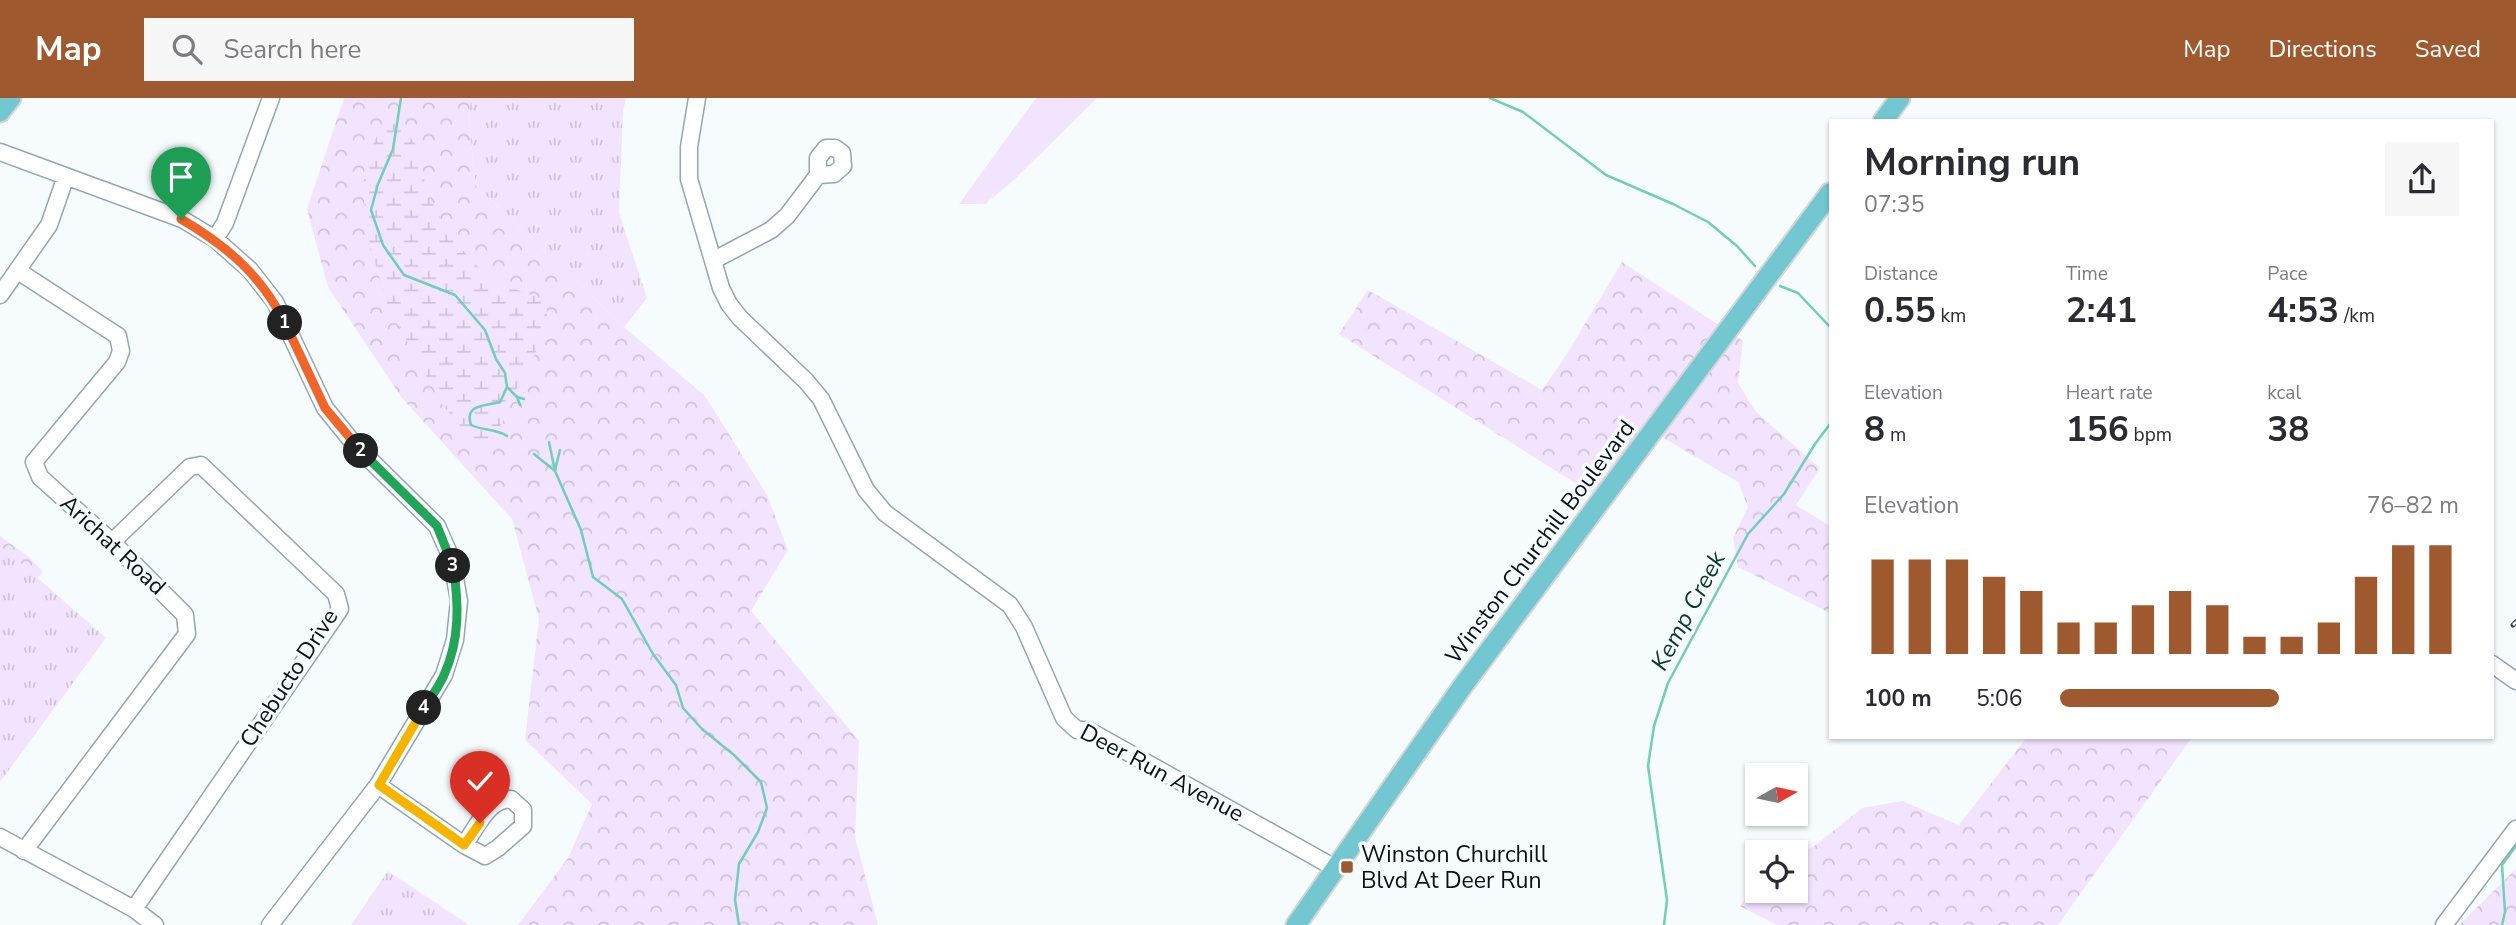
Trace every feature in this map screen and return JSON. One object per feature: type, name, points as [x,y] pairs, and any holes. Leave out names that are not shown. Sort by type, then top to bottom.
[{"type":"main road","points":[[0,112],[11,98]]},
{"type":"main road","points":[[1884,119],[1900,98]]},
{"type":"main road","name":"Winston Churchill Boulevard","points":[[1296,925],[1462,687],[1829,194]]},
{"type":"street","points":[[215,239],[225,223],[271,98]]},
{"type":"street","name":"Deer Run Avenue","points":[[697,98],[689,147],[689,180],[721,288],[740,318],[806,381],[821,399],[866,490],[885,513],[1010,605],[1024,627],[1064,718],[1077,730],[1088,730],[1335,868]]},
{"type":"street","points":[[0,152],[181,219],[215,239],[250,270],[275,302],[325,408],[355,445],[437,526],[452,560],[459,601],[455,640],[444,675],[379,785],[270,925]]},
{"type":"street","points":[[714,260],[771,230],[787,216],[818,175]]},
{"type":"street","points":[[0,295],[49,225],[66,176]]},
{"type":"street","name":"Arichat Road","points":[[18,271],[118,336],[121,351],[117,362],[34,462],[40,477],[112,542],[185,615],[187,634],[24,851]]},
{"type":"street","name":"Chebucto Drive","points":[[112,542],[190,467],[201,465],[336,594],[340,609],[134,909]]},
{"type":"street","points":[[2494,665],[2516,681]]},
{"type":"street","points":[[379,785],[464,845]]},
{"type":"street","points":[[2444,925],[2516,829]]},
{"type":"street","points":[[0,837],[134,909],[155,925]]},
{"type":"green space","points":[[344,98],[471,98],[469,124],[476,186],[624,327],[705,396],[767,495],[788,550],[751,611],[859,741],[855,837],[878,925],[518,925],[568,858],[592,804],[525,740],[539,619],[512,519],[402,398],[328,287],[307,209]]},
{"type":"green space","points":[[471,98],[626,98],[623,111],[619,213],[647,298],[624,327],[476,186],[469,124]]},
{"type":"green space","points":[[1036,98],[1097,98],[990,200],[996,189],[986,204],[959,204]]},
{"type":"green space","points":[[393,116],[418,147],[427,193],[451,238],[492,281],[546,300],[548,328],[503,422],[481,451],[442,404],[388,307],[369,242],[363,192],[365,163],[381,127]]},
{"type":"green space","points":[[1622,262],[1743,341],[1738,383],[1756,412],[1820,468],[1796,505],[1829,525],[1829,612],[1738,567],[1733,538],[1748,507],[1738,482],[1645,427],[1594,495],[1339,334],[1368,290],[1542,390]]},
{"type":"green space","points":[[0,536],[29,557],[43,572],[0,622]]},
{"type":"green space","points":[[0,545],[106,638],[0,782]]},
{"type":"green space","points":[[2025,739],[2191,739],[2058,925],[1777,925],[1740,906],[1745,900],[1745,903],[1808,903],[1808,849],[1862,808],[1902,801],[1959,825]]},
{"type":"green space","points":[[2516,869],[2516,925],[2460,925],[2462,922]]},
{"type":"green space","points":[[388,871],[469,925],[351,925]]},
{"type":"waterway","points":[[401,98],[393,149],[378,184],[371,210],[383,245],[404,275],[455,295],[485,330],[496,359],[505,373],[507,387],[500,402],[482,405],[470,413],[471,425],[507,436]]},
{"type":"waterway","name":"Kemp Creek","points":[[1490,98],[1523,112],[1606,175],[1708,222],[1737,246],[1755,266]]},
{"type":"waterway","name":"Kemp Creek","points":[[1780,286],[1798,293],[1829,326]]},
{"type":"waterway","points":[[507,387],[517,397],[524,399]]},
{"type":"waterway","points":[[517,397],[520,405]]},
{"type":"waterway","name":"Kemp Creek","points":[[1664,925],[1667,900],[1648,766],[1654,726],[1668,683],[1748,534],[1784,494],[1829,425]]},
{"type":"waterway","points":[[549,442],[555,471]]},
{"type":"waterway","points":[[555,470],[560,450]]},
{"type":"waterway","points":[[534,454],[555,471],[581,530],[593,577],[622,599],[653,654],[676,685],[683,708],[702,729],[761,782],[767,808],[758,832],[739,864],[735,900],[739,925]]},
{"type":"waterway","points":[[2502,925],[2505,912],[2502,865],[2516,846]]},
{"type":"railway","points":[[2513,625],[2516,622]]},
{"type":"place","name":"Winston Churchill Blvd At Deer Run","points":[[1347,867]]},
{"type":"route","points":[[181,219],[215,239],[250,270],[275,302],[325,408],[355,445],[437,526],[452,560],[459,601],[455,640],[444,675],[379,785],[464,845],[480,823]]}]
